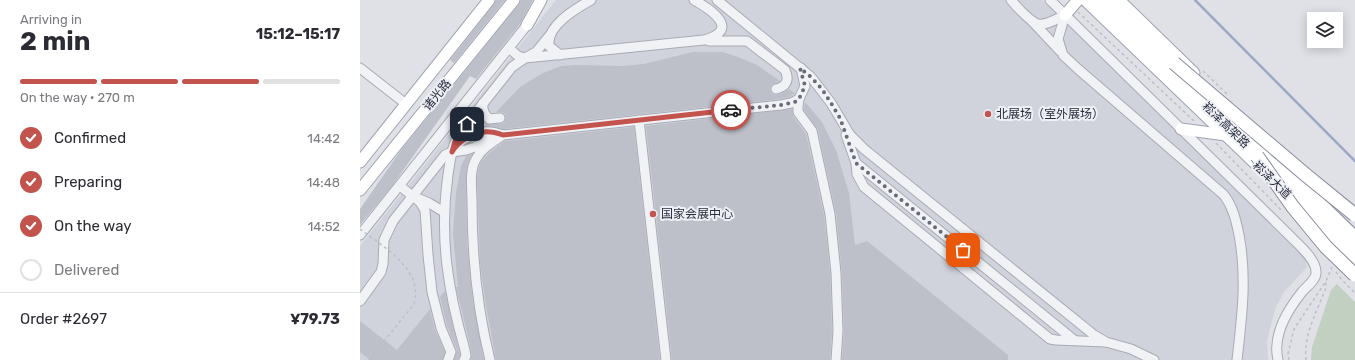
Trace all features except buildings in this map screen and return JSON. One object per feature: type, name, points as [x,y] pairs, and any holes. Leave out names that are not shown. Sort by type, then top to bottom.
[{"type":"highway","name":"崧泽高架路","points":[[1096,0],[1258,156],[1353,257]]},
{"type":"highway","name":"崧泽高架路","points":[[1109,0],[1355,238]]},
{"type":"highway","points":[[1174,63],[1355,215]]},
{"type":"highway","points":[[1258,156],[1293,207],[1326,247],[1355,275]]},
{"type":"main road","name":"诸光路","points":[[360,162],[489,0]]},
{"type":"main road","name":"诸光路","points":[[360,190],[514,0]]},
{"type":"main road","points":[[527,25],[541,0]]},
{"type":"main road","name":"崧泽大道","points":[[1085,0],[1353,257]]},
{"type":"main road","name":"崧泽大道","points":[[1119,0],[1355,229]]},
{"type":"main road","points":[[1182,129],[1226,136]]},
{"type":"street","points":[[360,235],[547,0]]},
{"type":"street","points":[[464,360],[466,356],[451,297],[446,259],[444,212],[454,143],[459,134],[512,67],[536,52],[563,19],[591,0]]},
{"type":"street","points":[[509,48],[518,56],[525,58],[714,38],[718,34],[721,27],[721,22],[717,15],[694,0]]},
{"type":"street","points":[[716,0],[811,77],[822,89],[850,135],[864,149],[1094,335],[1106,342]]},
{"type":"street","points":[[1011,0],[1078,69],[1224,195],[1230,203],[1242,250],[1244,289],[1237,360]]},
{"type":"street","points":[[1050,0],[1072,7],[1182,129],[1307,253],[1314,264],[1316,273],[1314,279],[1302,292],[1281,324],[1276,344],[1278,360]]},
{"type":"street","points":[[1029,18],[1038,24],[1045,23],[1072,7]]},
{"type":"street","points":[[1063,55],[1058,39],[1072,7]]},
{"type":"street","points":[[550,34],[549,46],[560,55]]},
{"type":"street","points":[[704,40],[747,41],[785,70],[794,73],[803,79]]},
{"type":"street","points":[[360,68],[406,104]]},
{"type":"street","points":[[800,68],[805,86],[799,99],[798,106],[802,117],[812,131],[830,214],[836,273],[838,331],[836,360]]},
{"type":"street","points":[[776,89],[785,85],[787,75],[785,70]]},
{"type":"street","points":[[360,301],[381,272],[383,264],[384,240],[393,221],[445,155],[475,147],[493,137],[503,135],[770,106],[791,103],[799,99]]},
{"type":"street","points":[[483,103],[482,110],[489,119],[500,118]]},
{"type":"street","points":[[770,106],[785,108],[802,117]]},
{"type":"street","points":[[840,118],[856,163],[860,182],[870,193],[1050,339],[1106,342],[1131,349],[1146,358],[1154,360]]},
{"type":"street","points":[[639,120],[666,360]]},
{"type":"street","points":[[490,360],[483,329],[475,277],[472,232],[472,177],[473,167],[478,156],[489,145],[503,135]]},
{"type":"street","points":[[856,163],[1074,340]]},
{"type":"street","points":[[400,186],[420,202],[425,210],[432,292],[441,328],[451,352],[448,360]]},
{"type":"street","points":[[412,196],[429,203],[444,212]]},
{"type":"path","points":[[1072,7],[1195,122]]},
{"type":"path","points":[[1206,133],[1283,212]]},
{"type":"path","points":[[360,218],[372,203]]},
{"type":"path","points":[[360,228],[406,265],[413,277],[416,297],[414,304],[369,360]]},
{"type":"path","points":[[1289,360],[1288,354],[1294,329],[1326,281],[1332,267],[1355,293]]},
{"type":"path","points":[[1306,360],[1306,339],[1326,288],[1326,281]]},
{"type":"shaded area","points":[[556,0],[1042,0],[1304,256],[1307,267],[1284,292],[1275,309],[1267,341],[1268,360],[360,360],[360,246]]},
{"type":"green space","points":[[1337,284],[1355,302],[1355,360],[1311,360],[1312,347],[1331,290]]},
{"type":"waterway","points":[[1195,0],[1355,161]]},
{"type":"way so far","points":[[731,110],[781,105],[795,102],[803,93],[805,86],[800,68],[822,89],[840,118],[856,163],[963,250]]},
{"type":"place","name":"北展场（室外展场）","points":[[988,114]]},
{"type":"place","name":"国家会展中心","points":[[653,214]]},
{"type":"route","points":[[467,124],[456,138],[452,152],[462,141],[484,132],[494,132],[503,135],[731,110]]}]
